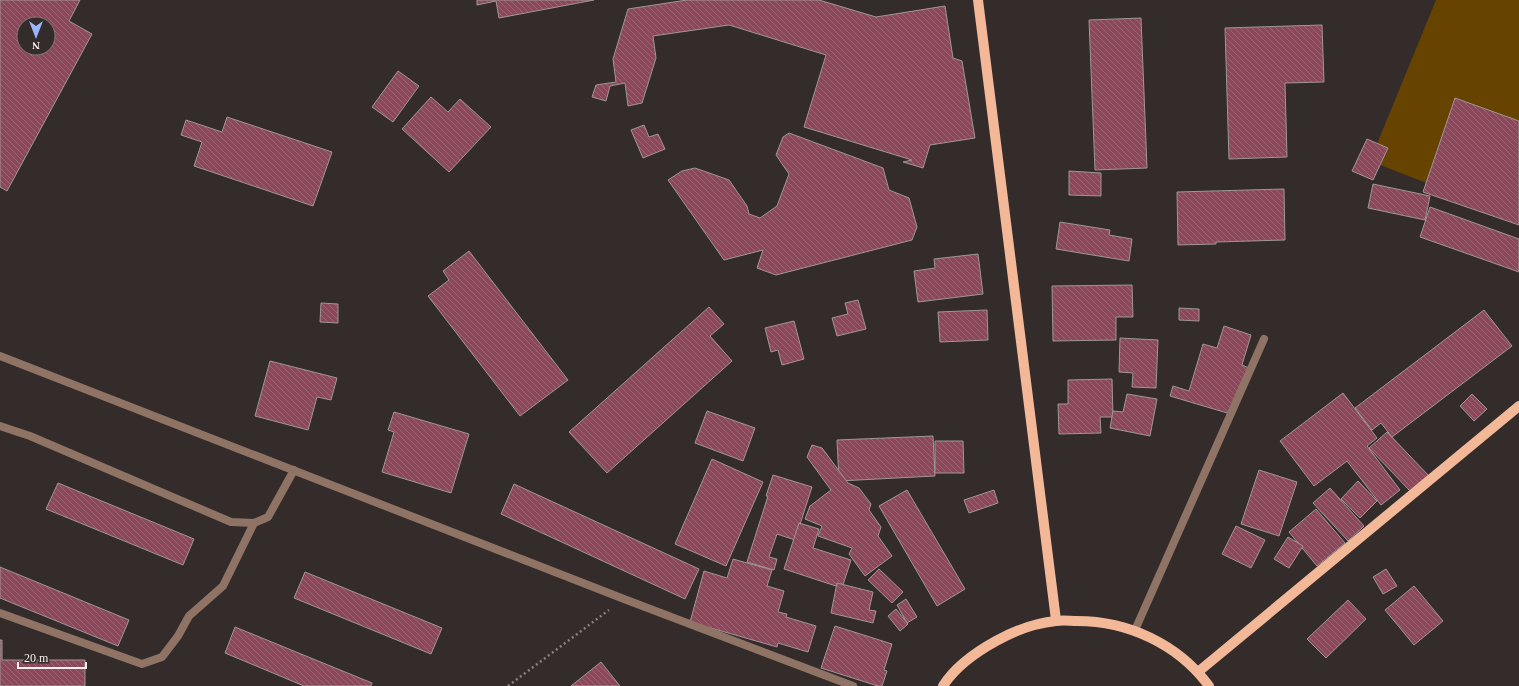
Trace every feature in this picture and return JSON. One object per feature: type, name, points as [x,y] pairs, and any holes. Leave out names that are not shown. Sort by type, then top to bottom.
[{"type":"main road","points":[[978,0],[1056,620]]},
{"type":"main road","points":[[1198,672],[1519,406]]},
{"type":"main road","points":[[943,686],[948,678],[979,650],[1016,631],[1056,620],[1096,621],[1135,630],[1169,648],[1198,672],[1209,686]]},
{"type":"street","points":[[1135,630],[1264,338]]},
{"type":"street","points":[[0,356],[624,599],[854,686]]},
{"type":"street","points":[[0,426],[30,436],[231,522],[254,523],[268,517],[294,470]]},
{"type":"street","points":[[0,613],[142,664],[148,662],[162,657],[178,636],[189,616],[223,586],[254,523]]},
{"type":"path","points":[[508,686],[624,599]]},
{"type":"shaded area","points":[[1436,0],[1519,0],[1519,219],[1370,161]]},
{"type":"building","points":[[0,0],[80,0],[69,21],[92,34],[7,191],[0,187]]},
{"type":"building","points":[[477,0],[594,0],[499,18],[496,1],[477,5]]},
{"type":"building","points":[[687,0],[819,0],[876,17],[945,6],[953,58],[962,61],[975,138],[930,145],[923,168],[903,162],[912,160],[804,127],[826,55],[729,25],[653,36],[656,58],[642,103],[628,106],[625,83],[610,86],[606,101],[592,97],[596,85],[616,82],[613,59],[628,9]]},
{"type":"building","points":[[1141,18],[1147,168],[1095,170],[1089,20]]},
{"type":"building","points":[[1322,25],[1324,82],[1285,83],[1287,157],[1229,159],[1225,28]]},
{"type":"building","points":[[398,71],[419,86],[393,122],[372,107]]},
{"type":"building","points":[[431,97],[448,112],[460,99],[491,127],[449,172],[402,129]]},
{"type":"building","points":[[1455,98],[1519,121],[1519,225],[1423,192]]},
{"type":"building","points":[[227,117],[332,152],[313,206],[194,166],[202,142],[181,135],[186,120],[222,132]]},
{"type":"building","points":[[644,125],[649,137],[658,134],[665,149],[643,158],[631,130]]},
{"type":"building","points":[[789,133],[883,168],[889,190],[909,198],[917,227],[912,240],[776,275],[757,268],[763,250],[724,260],[668,180],[682,171],[695,168],[729,180],[747,206],[749,214],[760,218],[777,206],[789,174],[776,155],[783,137]]},
{"type":"building","points":[[1367,139],[1388,148],[1373,180],[1352,171]]},
{"type":"building","points":[[1069,171],[1101,173],[1101,196],[1069,195]]},
{"type":"building","points":[[1373,184],[1430,196],[1425,220],[1368,208]]},
{"type":"building","points":[[1284,189],[1285,240],[1216,242],[1216,244],[1178,245],[1177,192]]},
{"type":"building","points":[[1430,207],[1519,239],[1519,272],[1420,237]]},
{"type":"building","points":[[1060,222],[1110,230],[1109,235],[1132,239],[1129,261],[1056,249]]},
{"type":"building","points":[[469,251],[568,380],[520,416],[428,296],[449,280],[443,271]]},
{"type":"building","points":[[978,254],[983,294],[918,302],[914,271],[935,268],[934,259]]},
{"type":"building","points":[[1132,285],[1133,317],[1116,317],[1116,340],[1053,341],[1052,286]]},
{"type":"building","points":[[858,300],[866,329],[837,336],[832,318],[848,314],[845,303]]},
{"type":"building","points":[[321,303],[338,304],[338,323],[320,322]]},
{"type":"building","points":[[709,307],[724,324],[710,336],[732,361],[607,473],[569,432]]},
{"type":"building","points":[[1179,308],[1199,309],[1199,321],[1179,320]]},
{"type":"building","points":[[987,310],[988,340],[940,342],[938,312]]},
{"type":"building","points":[[1484,310],[1512,346],[1392,437],[1381,423],[1372,430],[1355,408]]},
{"type":"building","points":[[794,321],[804,359],[782,365],[778,350],[771,352],[765,328]]},
{"type":"building","points":[[1224,326],[1251,335],[1242,365],[1249,368],[1234,415],[1170,396],[1173,386],[1189,391],[1203,344],[1217,348]]},
{"type":"building","points":[[1120,338],[1158,340],[1156,388],[1132,387],[1133,373],[1119,372]]},
{"type":"building","points":[[270,361],[337,378],[331,400],[317,397],[308,430],[255,416]]},
{"type":"building","points":[[1112,379],[1113,417],[1100,417],[1101,433],[1059,434],[1058,404],[1068,404],[1068,380]]},
{"type":"building","points":[[1343,393],[1377,438],[1367,446],[1400,490],[1381,505],[1347,461],[1314,486],[1280,441]]},
{"type":"building","points":[[1127,394],[1157,399],[1150,436],[1110,428],[1113,411],[1123,412]]},
{"type":"building","points":[[1472,394],[1487,409],[1474,421],[1460,406]]},
{"type":"building","points":[[707,411],[755,428],[743,461],[695,443]]},
{"type":"building","points":[[394,412],[469,434],[451,493],[382,472],[394,432],[388,430]]},
{"type":"building","points":[[1387,432],[1429,476],[1411,492],[1369,448]]},
{"type":"building","points":[[933,436],[935,476],[839,481],[837,440]]},
{"type":"building","points":[[935,441],[963,441],[964,473],[935,473]]},
{"type":"building","points":[[812,445],[822,448],[848,483],[859,488],[871,504],[869,510],[881,527],[878,536],[892,556],[865,576],[849,554],[852,548],[818,536],[822,526],[805,519],[810,506],[831,490],[807,457]]},
{"type":"building","points":[[712,459],[763,482],[726,566],[675,544]]},
{"type":"building","points":[[1259,470],[1297,482],[1279,536],[1241,524]]},
{"type":"building","points":[[773,475],[812,487],[795,540],[777,534],[769,557],[777,559],[774,570],[747,562],[768,496],[766,496]]},
{"type":"building","points":[[1358,481],[1377,501],[1360,518],[1341,499]]},
{"type":"building","points":[[58,483],[194,539],[183,565],[46,509]]},
{"type":"building","points":[[514,484],[699,569],[685,599],[501,514]]},
{"type":"building","points":[[1330,488],[1364,526],[1348,541],[1313,503]]},
{"type":"building","points":[[907,490],[965,589],[937,606],[879,506]]},
{"type":"building","points":[[994,490],[998,503],[969,513],[964,500]]},
{"type":"building","points":[[1316,509],[1345,543],[1317,566],[1289,532]]},
{"type":"building","points":[[799,523],[819,529],[813,548],[851,560],[842,588],[784,569]]},
{"type":"building","points":[[1236,526],[1265,540],[1251,568],[1222,554]]},
{"type":"building","points":[[1288,537],[1303,546],[1289,568],[1274,559]]},
{"type":"building","points":[[733,559],[772,570],[767,586],[784,591],[778,612],[787,614],[786,617],[816,626],[808,652],[778,643],[777,647],[690,622],[704,571],[727,578]]},
{"type":"building","points":[[0,567],[129,620],[118,646],[0,598]]},
{"type":"building","points":[[879,569],[903,592],[892,603],[868,580]]},
{"type":"building","points":[[1386,569],[1397,586],[1383,594],[1373,577]]},
{"type":"building","points":[[305,572],[442,628],[431,654],[294,598]]},
{"type":"building","points":[[837,583],[873,592],[869,610],[876,611],[873,623],[831,613]]},
{"type":"building","points":[[1414,586],[1443,621],[1414,645],[1385,610]]},
{"type":"building","points":[[906,599],[917,617],[907,623],[897,605]]},
{"type":"building","points":[[1348,600],[1366,619],[1326,658],[1307,639]]},
{"type":"building","points":[[896,609],[908,624],[900,631],[888,616]]},
{"type":"building","points":[[835,626],[892,644],[884,670],[887,671],[882,686],[821,668]]},
{"type":"building","points":[[235,627],[372,683],[371,686],[304,686],[225,653]]},
{"type":"building","points":[[0,640],[2,640],[2,660],[85,660],[85,686],[0,686]]},
{"type":"building","points":[[601,662],[620,686],[571,686]]}]
